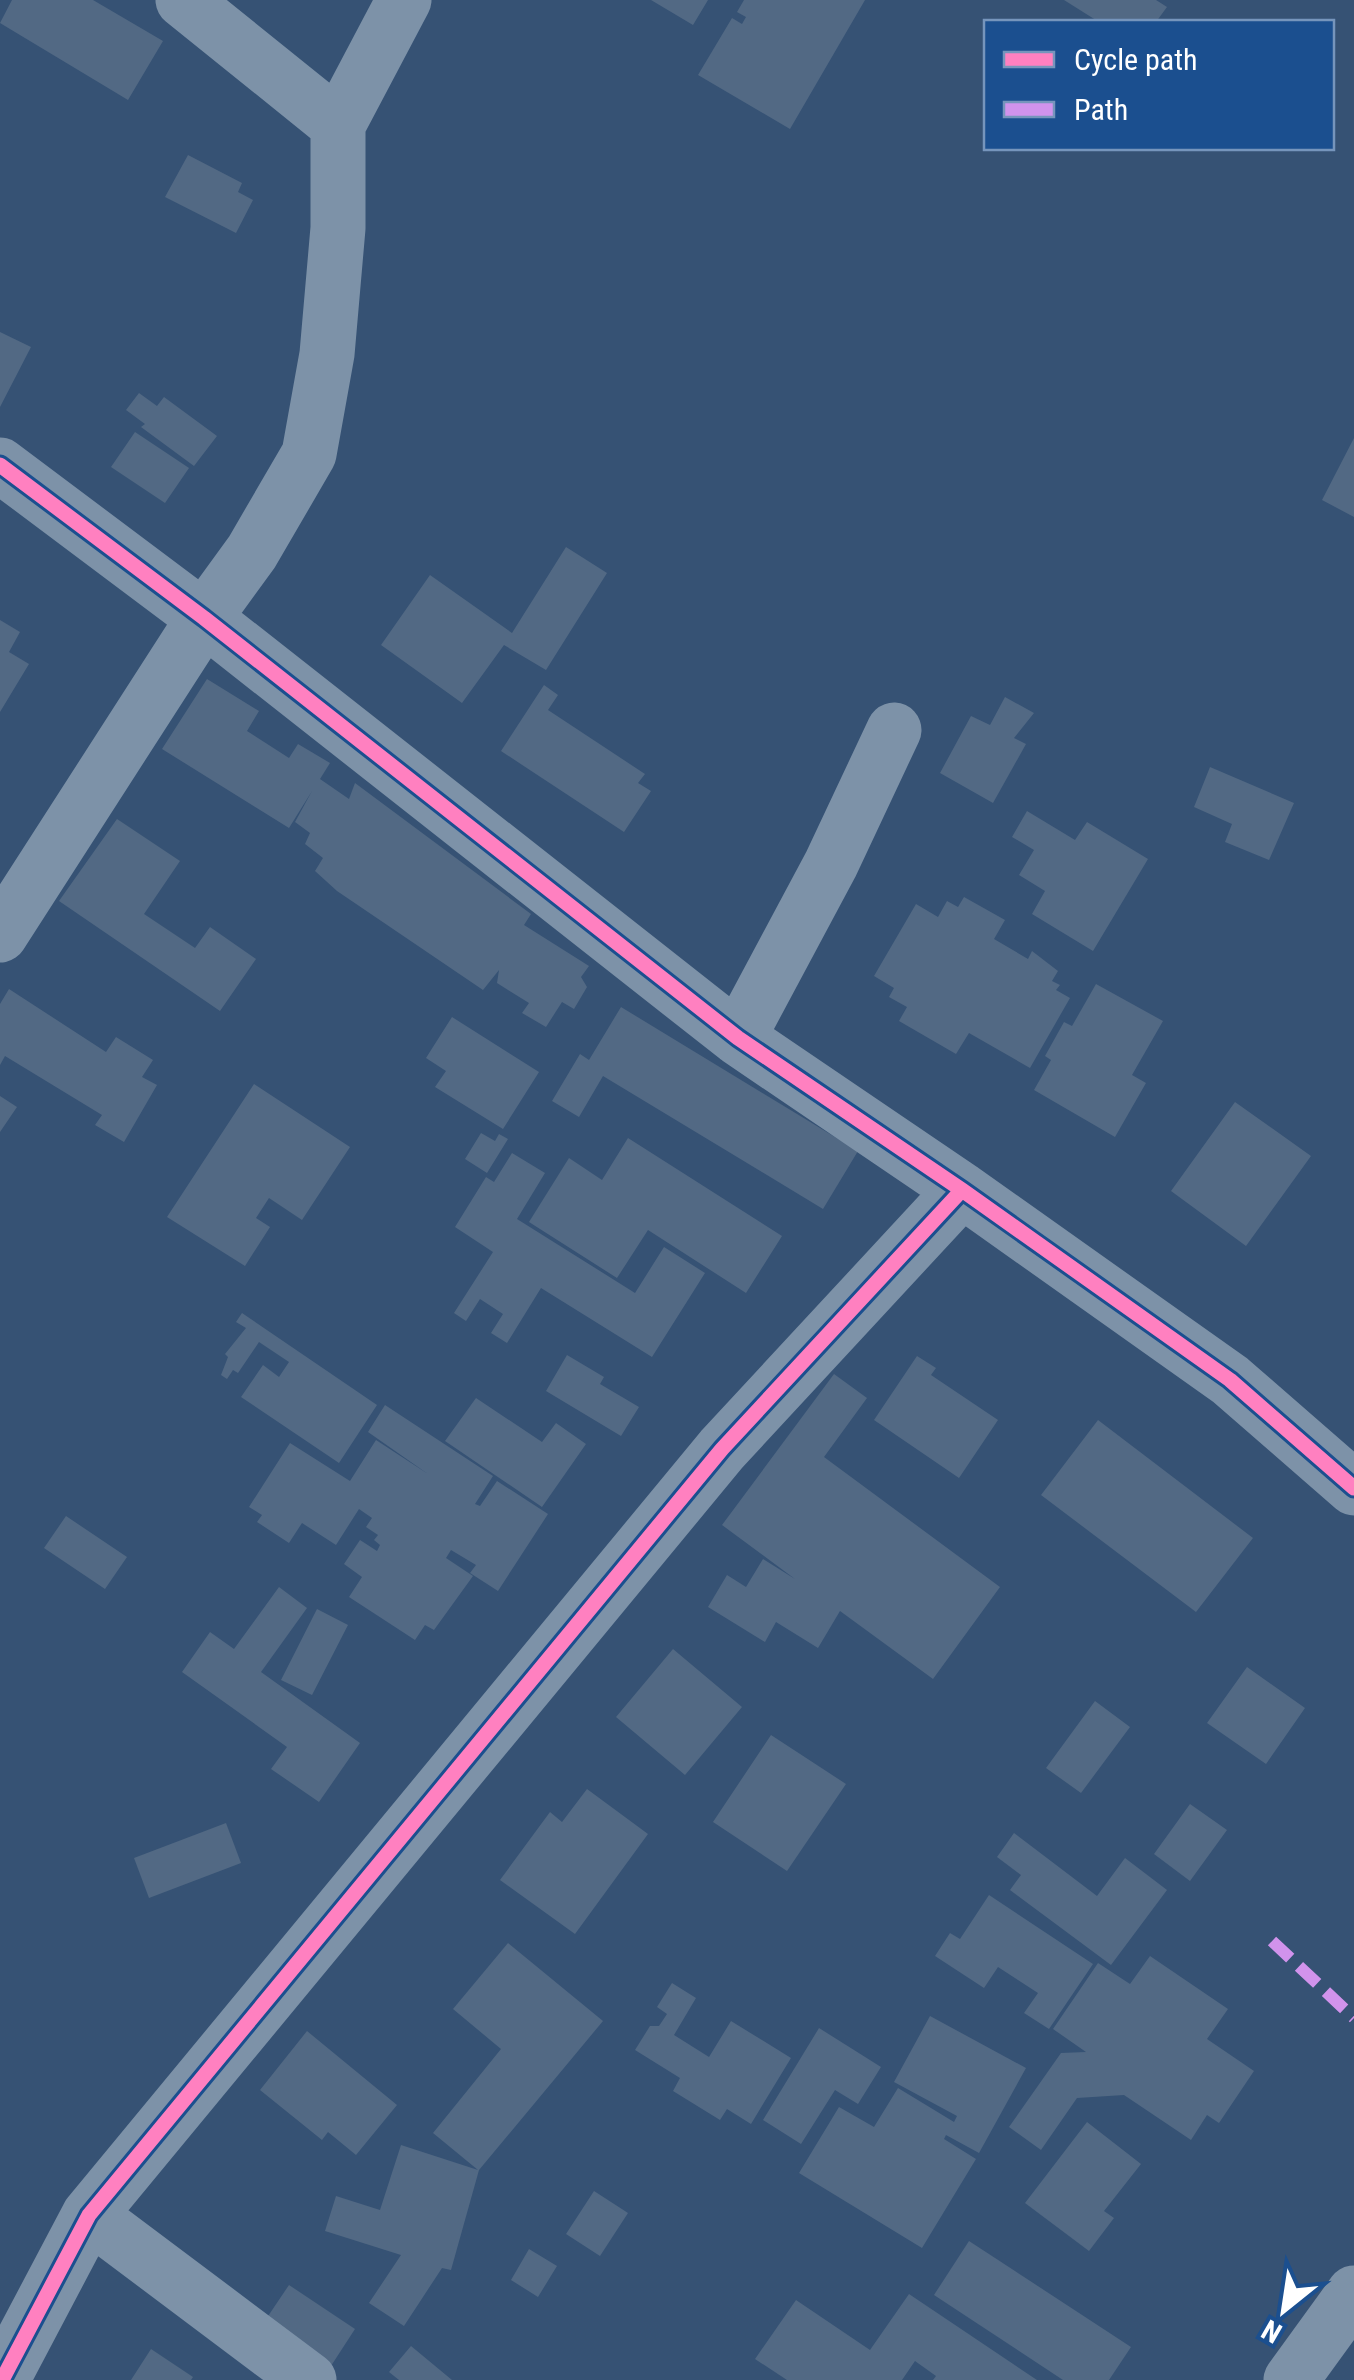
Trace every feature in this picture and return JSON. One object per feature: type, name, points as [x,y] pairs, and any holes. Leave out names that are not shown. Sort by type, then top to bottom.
[{"type":"street","points":[[183,0],[338,126]]},
{"type":"street","points":[[0,935],[204,618],[252,552],[309,454],[328,354],[338,228],[338,126],[404,0]]},
{"type":"street","points":[[0,465],[204,618],[738,1038],[962,1190],[1230,1380],[1354,1488]]},
{"type":"street","points":[[738,1038],[894,730]]},
{"type":"street","points":[[2,2380],[89,2215],[722,1449],[962,1190]]},
{"type":"street","points":[[89,2215],[310,2380]]},
{"type":"street","points":[[1290,2380],[1354,2294]]},
{"type":"building","points":[[12,0],[93,0],[163,41],[128,100],[0,23]]},
{"type":"building","points":[[651,0],[708,0],[693,25]]},
{"type":"building","points":[[744,0],[865,0],[790,129],[698,75],[732,18],[742,24],[746,17],[737,12]]},
{"type":"building","points":[[1064,0],[1156,0],[1167,7],[1157,20],[1096,20]]},
{"type":"building","points":[[188,155],[242,183],[238,192],[253,200],[236,233],[165,197]]},
{"type":"building","points":[[0,332],[31,347],[0,407]]},
{"type":"building","points":[[139,393],[157,406],[164,397],[217,436],[194,466],[141,427],[145,424],[126,410]]},
{"type":"building","points":[[135,432],[189,468],[165,503],[111,467]]},
{"type":"building","points":[[1354,438],[1354,517],[1322,500]]},
{"type":"building","points":[[566,547],[607,573],[546,670],[504,645],[462,703],[381,645],[430,575],[512,633]]},
{"type":"building","points":[[0,620],[20,632],[9,652],[29,664],[0,712]]},
{"type":"building","points":[[207,679],[259,711],[247,731],[289,758],[298,744],[330,763],[320,779],[349,799],[355,783],[531,914],[524,925],[589,966],[581,977],[587,987],[574,1009],[562,1002],[546,1027],[522,1013],[529,1003],[497,983],[499,970],[483,990],[337,891],[315,871],[323,858],[305,844],[310,833],[295,822],[312,791],[289,828],[162,749]]},
{"type":"building","points":[[544,685],[558,695],[548,710],[645,774],[638,783],[651,791],[624,832],[501,751]]},
{"type":"building","points":[[1005,697],[1034,713],[1014,738],[1026,744],[993,803],[940,773],[971,716],[990,725]]},
{"type":"building","points":[[1210,767],[1294,803],[1269,860],[1225,842],[1232,824],[1194,807]]},
{"type":"building","points":[[1027,811],[1075,840],[1087,822],[1148,859],[1093,951],[1032,914],[1045,891],[1019,875],[1034,850],[1012,837]]},
{"type":"building","points":[[117,819],[180,861],[144,914],[195,948],[210,927],[256,959],[220,1011],[59,901]]},
{"type":"building","points":[[964,897],[1005,920],[994,939],[1028,959],[1032,951],[1058,971],[1052,981],[1060,985],[1056,990],[1070,998],[1030,1068],[969,1033],[956,1054],[899,1021],[907,1007],[889,997],[894,988],[874,976],[916,904],[938,917],[947,901],[958,907]]},
{"type":"building","points":[[1096,984],[1163,1021],[1132,1075],[1146,1083],[1115,1137],[1034,1090],[1051,1060],[1045,1056],[1064,1022],[1072,1026]]},
{"type":"building","points":[[9,989],[106,1052],[116,1037],[153,1060],[142,1077],[157,1085],[124,1142],[95,1125],[102,1115],[5,1056],[0,1065],[0,1004]]},
{"type":"building","points":[[621,1007],[858,1151],[823,1209],[603,1076],[579,1117],[552,1101],[580,1054],[589,1060]]},
{"type":"building","points":[[452,1017],[539,1072],[503,1129],[435,1087],[446,1071],[426,1058]]},
{"type":"building","points":[[254,1084],[350,1147],[302,1220],[269,1198],[256,1218],[270,1227],[245,1266],[167,1217]]},
{"type":"building","points":[[0,1096],[17,1107],[0,1132]]},
{"type":"building","points":[[1235,1102],[1311,1156],[1246,1246],[1171,1191]]},
{"type":"building","points":[[481,1133],[495,1141],[499,1134],[508,1139],[487,1173],[465,1159]]},
{"type":"building","points":[[628,1138],[782,1236],[746,1293],[648,1230],[617,1278],[529,1222],[569,1158],[602,1180]]},
{"type":"building","points":[[512,1153],[545,1173],[517,1219],[635,1293],[664,1247],[705,1273],[652,1357],[541,1288],[507,1343],[491,1333],[503,1314],[480,1299],[466,1321],[454,1313],[493,1252],[455,1227],[486,1177],[494,1182]]},
{"type":"building","points":[[242,1313],[377,1405],[339,1463],[241,1397],[263,1365],[279,1377],[289,1362],[259,1342],[238,1373],[233,1370],[227,1379],[221,1375],[228,1357],[225,1354],[246,1328],[236,1322]]},
{"type":"building","points":[[567,1355],[604,1377],[600,1384],[639,1407],[621,1436],[546,1391]]},
{"type":"building","points":[[917,1356],[936,1368],[931,1375],[998,1420],[959,1478],[874,1420]]},
{"type":"building","points":[[834,1374],[867,1398],[824,1457],[1000,1587],[933,1679],[840,1611],[818,1648],[776,1622],[765,1642],[708,1607],[727,1575],[746,1587],[763,1559],[795,1579],[722,1525]]},
{"type":"building","points":[[476,1398],[542,1442],[556,1423],[586,1444],[542,1507],[445,1441]]},
{"type":"building","points":[[385,1405],[493,1476],[475,1504],[480,1506],[497,1481],[548,1514],[498,1591],[470,1573],[476,1565],[451,1550],[446,1558],[473,1576],[434,1630],[425,1625],[415,1640],[349,1597],[362,1577],[344,1564],[360,1540],[377,1551],[380,1545],[374,1540],[378,1535],[366,1527],[372,1518],[359,1509],[336,1545],[302,1523],[289,1543],[257,1522],[262,1515],[249,1507],[290,1443],[350,1481],[376,1440],[428,1474],[368,1432]]},
{"type":"building","points":[[1098,1420],[1253,1538],[1196,1612],[1041,1495]]},
{"type":"building","points":[[66,1516],[127,1557],[105,1589],[44,1548]]},
{"type":"building","points":[[279,1587],[307,1608],[261,1672],[360,1743],[319,1802],[271,1769],[287,1747],[182,1672],[210,1632],[234,1649]]},
{"type":"building","points":[[317,1609],[348,1625],[312,1695],[281,1680]]},
{"type":"building","points":[[673,1649],[742,1707],[685,1775],[616,1717]]},
{"type":"building","points":[[1247,1667],[1305,1708],[1266,1764],[1207,1723]]},
{"type":"building","points":[[1095,1701],[1130,1727],[1081,1793],[1046,1768]]},
{"type":"building","points":[[771,1735],[846,1784],[787,1871],[713,1822]]},
{"type":"building","points":[[587,1789],[648,1834],[575,1934],[500,1880],[550,1812],[562,1822]]},
{"type":"building","points":[[1190,1804],[1227,1830],[1190,1881],[1154,1854]]},
{"type":"building","points":[[226,1823],[241,1863],[149,1898],[134,1858]]},
{"type":"building","points":[[1014,1833],[1097,1896],[1125,1858],[1167,1890],[1111,1965],[1010,1890],[1021,1875],[997,1857]]},
{"type":"building","points":[[989,1895],[1093,1964],[1049,2029],[1024,2013],[1038,1993],[998,1967],[984,1988],[935,1956],[950,1933],[960,1939]]},
{"type":"building","points":[[508,1943],[603,2021],[479,2170],[451,2270],[442,2268],[404,2326],[369,2303],[401,2255],[325,2231],[336,2196],[380,2210],[401,2145],[478,2170],[433,2133],[501,2049],[453,2009]]},
{"type":"building","points":[[1150,1956],[1228,2009],[1207,2039],[1254,2071],[1219,2123],[1207,2115],[1191,2140],[1124,2095],[1077,2098],[1041,2150],[1009,2127],[1061,2053],[1086,2052],[1053,2029],[1098,1963],[1130,1984]]},
{"type":"building","points":[[672,1983],[696,1998],[674,2035],[709,2057],[731,2021],[791,2058],[751,2124],[727,2109],[720,2120],[673,2091],[680,2078],[635,2050],[650,2026],[659,2026],[667,2014],[657,2007]]},
{"type":"building","points":[[930,2016],[1026,2068],[979,2153],[946,2135],[944,2139],[976,2159],[922,2248],[799,2173],[839,2107],[874,2127],[898,2088],[954,2122],[957,2116],[894,2082]]},
{"type":"building","points":[[819,2028],[881,2067],[858,2104],[835,2090],[801,2144],[763,2120]]},
{"type":"building","points":[[307,2031],[397,2105],[356,2155],[328,2132],[322,2140],[260,2090]]},
{"type":"building","points":[[1087,2122],[1141,2164],[1104,2211],[1114,2218],[1089,2251],[1025,2203]]},
{"type":"building","points":[[594,2191],[628,2213],[600,2256],[566,2234]]},
{"type":"building","points":[[969,2241],[1131,2347],[1109,2380],[1063,2380],[934,2295]]},
{"type":"building","points":[[529,2249],[557,2266],[538,2297],[511,2280]]},
{"type":"building","points":[[289,2285],[355,2329],[329,2369],[262,2325]]},
{"type":"building","points":[[909,2294],[1037,2380],[933,2380],[936,2376],[915,2361],[902,2380],[787,2380],[755,2359],[796,2300],[870,2350]]},
{"type":"building","points":[[411,2346],[452,2380],[399,2380],[389,2372]]},
{"type":"building","points":[[151,2349],[193,2377],[191,2380],[131,2380]]},
{"type":"marked path","points":[[1272,1941],[1354,2018]]},
{"type":"cycle path","points":[[0,465],[204,618],[738,1038],[962,1190],[1230,1380],[1354,1488]]},
{"type":"cycle path","points":[[2,2380],[89,2215],[722,1449],[962,1190]]}]
